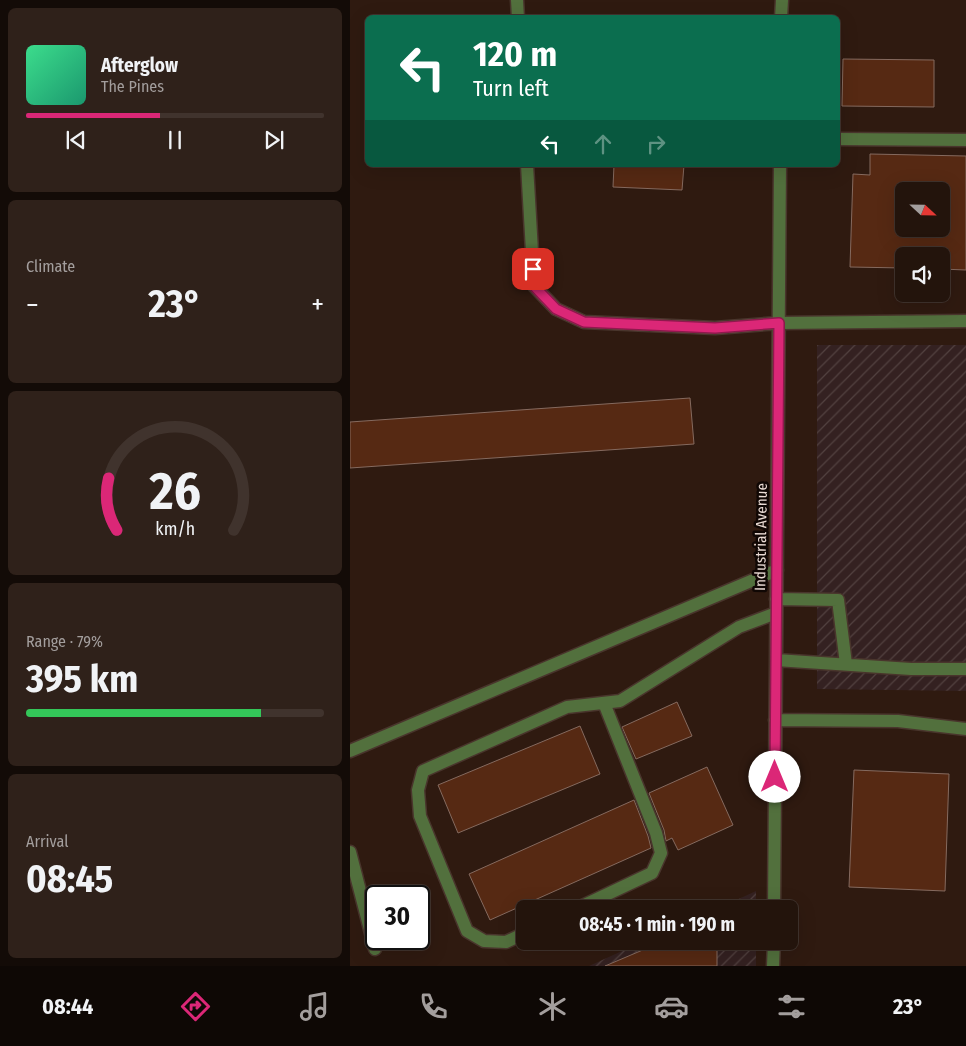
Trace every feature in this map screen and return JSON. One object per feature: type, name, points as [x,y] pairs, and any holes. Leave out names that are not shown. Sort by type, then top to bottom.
[{"type":"street","points":[[517,0],[518,15]]},
{"type":"street","points":[[781,15],[782,0]]},
{"type":"street","points":[[840,139],[966,140]]},
{"type":"street","points":[[527,167],[534,286],[556,309],[584,322],[715,328],[779,323],[966,320]]},
{"type":"street","name":"Industrial Avenue","points":[[774,900],[780,167]]},
{"type":"street","points":[[350,751],[777,570]]},
{"type":"street","points":[[776,598],[838,600],[846,664]]},
{"type":"street","points":[[516,937],[506,942],[484,941],[467,930],[420,816],[418,790],[423,771],[567,707],[620,702],[738,627],[776,613]]},
{"type":"street","points":[[776,660],[911,669],[966,669]]},
{"type":"street","points":[[594,900],[652,872],[661,853],[656,833],[604,703]]},
{"type":"street","points":[[775,720],[898,722],[966,729]]},
{"type":"street","points":[[350,852],[365,910]]},
{"type":"street","points":[[773,966],[774,950]]},
{"type":"shaded area","points":[[817,345],[966,345],[966,691],[817,689]]},
{"type":"shaded area","points":[[756,891],[756,900],[736,900]]},
{"type":"shaded area","points":[[624,950],[756,950],[756,966],[589,966]]},
{"type":"building","points":[[843,59],[934,60],[934,107],[842,106]]},
{"type":"building","points":[[870,154],[966,156],[966,270],[950,269],[950,247],[895,247],[895,268],[850,267],[853,174],[870,175]]},
{"type":"building","points":[[614,167],[684,167],[682,190],[613,187]]},
{"type":"building","points":[[690,398],[694,444],[350,468],[350,422]]},
{"type":"building","points":[[677,702],[692,736],[636,759],[622,727]]},
{"type":"building","points":[[580,726],[600,774],[458,833],[438,785]]},
{"type":"building","points":[[707,767],[733,825],[678,850],[672,838],[666,841],[664,830],[649,793]]},
{"type":"building","points":[[854,770],[949,774],[945,891],[849,887]]},
{"type":"building","points":[[634,800],[651,848],[535,900],[516,900],[516,908],[490,920],[469,874]]},
{"type":"building","points":[[643,950],[717,950],[717,966],[605,966]]},
{"type":"route","points":[[533,269],[534,286],[556,309],[584,322],[715,328],[779,323],[775,777]]}]
